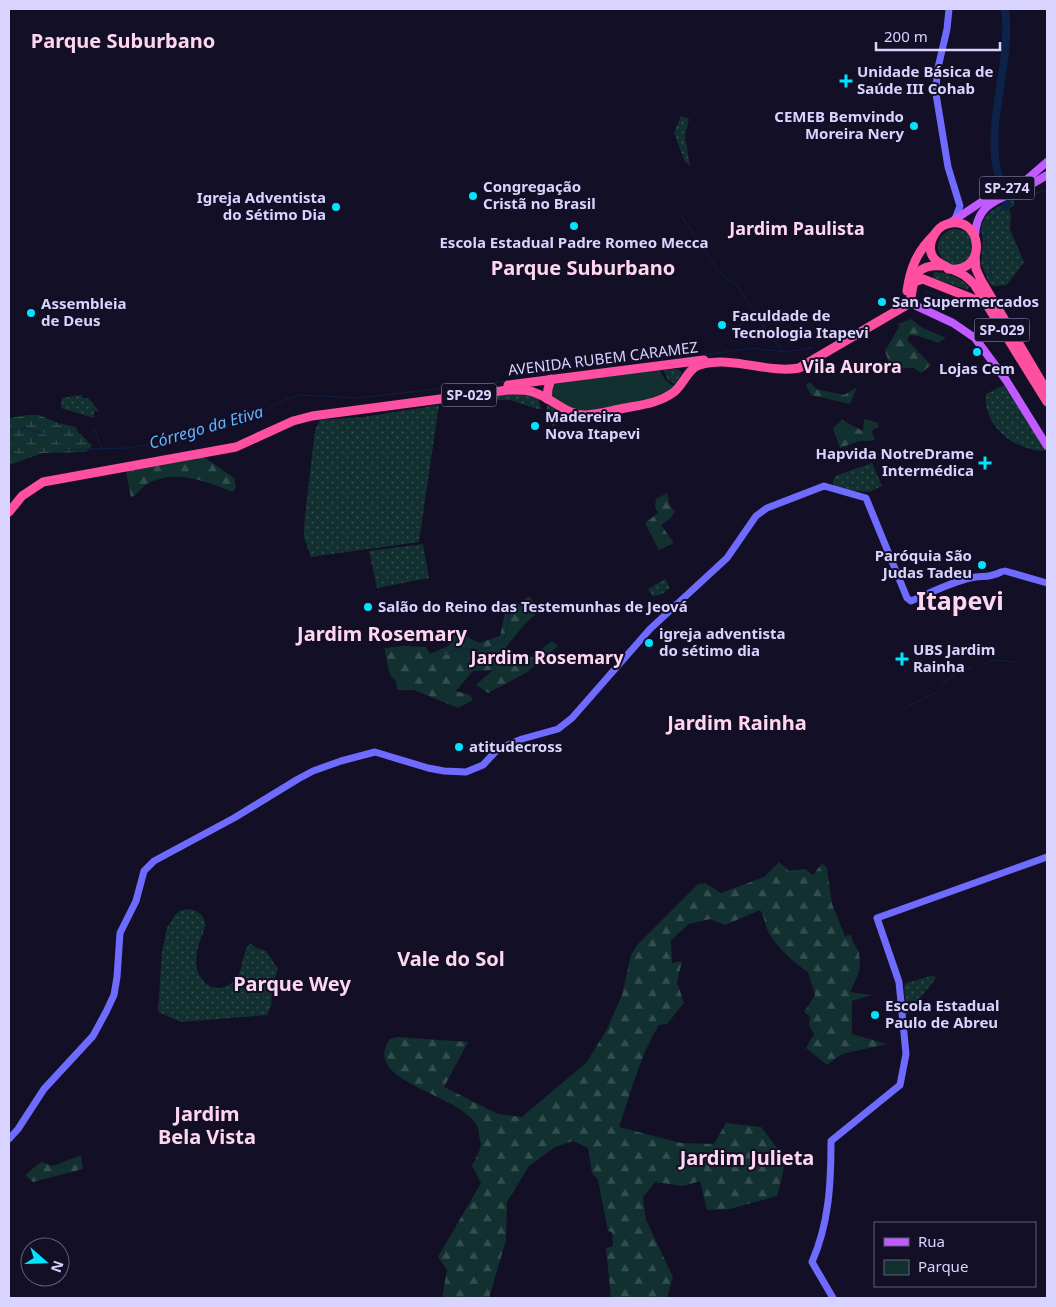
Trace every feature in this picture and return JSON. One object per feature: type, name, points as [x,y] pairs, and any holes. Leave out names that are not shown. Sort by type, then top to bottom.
[{"type":"highway","points":[[908,301],[908,278],[923,246],[938,230],[951,222],[967,227],[975,237]]},
{"type":"highway","points":[[934,235],[931,241],[933,255],[936,261],[945,267]]},
{"type":"highway","name":"SP-029","points":[[975,237],[977,243],[976,269],[981,280],[1047,391]]},
{"type":"highway","points":[[908,301],[920,269],[924,267],[961,268],[966,266],[975,256]]},
{"type":"highway","name":"SP-029","points":[[945,267],[969,279],[1047,402]]},
{"type":"highway","points":[[914,282],[923,278],[986,304]]},
{"type":"highway","name":"AVENIDA RUBEM CARAMEZ","points":[[9,506],[24,488],[53,474],[236,442],[286,419],[308,412],[704,360],[731,358],[792,364],[805,360],[903,302],[908,301]]},
{"type":"highway","name":"AVENIDA RUBEM CARAMEZ","points":[[9,512],[22,496],[44,482],[236,447],[293,421],[312,416],[508,390],[532,391],[571,412],[586,415],[653,403],[668,396],[680,386],[692,370],[701,364],[732,363],[784,369],[799,368],[908,301]]},
{"type":"highway","points":[[671,364],[684,371],[680,386]]},
{"type":"highway","points":[[547,398],[551,379]]},
{"type":"main road","name":"SP-274","points":[[951,222],[995,193],[1025,181],[1047,162]]},
{"type":"main road","points":[[1047,162],[1047,168]]},
{"type":"main road","name":"SP-274","points":[[975,237],[977,221],[984,210],[1000,198],[1047,175]]},
{"type":"main road","points":[[908,301],[953,324],[975,338],[1006,380],[1047,446]]},
{"type":"street","points":[[949,9],[947,29],[937,72],[936,94],[948,167],[960,206],[951,222]]},
{"type":"street","points":[[9,1139],[18,1129],[44,1089],[93,1036],[106,1012],[114,995],[119,935],[136,900],[142,875],[146,867],[313,771],[340,760],[375,752],[428,768],[466,772],[482,765],[498,749],[512,742],[551,732],[564,725],[650,630],[727,558],[756,516],[768,508],[824,486],[866,498],[907,598],[911,601],[971,578],[990,577],[1003,572],[1047,582]]},
{"type":"street","points":[[833,1298],[812,1262],[823,1233],[829,1203],[831,1141],[900,1085],[906,1054],[899,982],[876,918],[1047,857]]},
{"type":"green space","points":[[681,116],[689,119],[685,136],[690,166],[685,162],[674,133]]},
{"type":"green space","points":[[1013,199],[1015,205],[1009,209],[1011,215],[1010,230],[1024,262],[1007,285],[993,286],[989,283],[981,264],[983,241],[981,228],[985,217],[991,211]]},
{"type":"green space","points":[[956,229],[968,235],[974,247],[968,259],[956,265],[944,259],[938,247],[944,235]]},
{"type":"green space","points":[[934,272],[948,274],[957,278],[969,286],[968,290],[933,278]]},
{"type":"green space","points":[[911,319],[921,327],[946,338],[938,343],[910,335],[907,340],[931,365],[921,373],[914,368],[893,368],[885,351],[899,327],[898,324]]},
{"type":"green space","points":[[678,369],[682,373],[675,384],[668,380],[663,370]]},
{"type":"green space","points":[[660,370],[665,380],[675,387],[671,391],[653,399],[580,412],[551,399],[555,382]]},
{"type":"green space","points":[[810,382],[816,389],[844,395],[857,387],[850,404],[811,395],[806,385]]},
{"type":"green space","points":[[1004,385],[1046,450],[1037,451],[1019,445],[1003,435],[992,421],[986,403],[986,394]]},
{"type":"green space","points":[[525,393],[538,397],[541,409],[510,400],[478,400],[477,396]]},
{"type":"green space","points":[[81,395],[83,398],[88,398],[98,410],[99,412],[94,411],[94,418],[61,408],[62,398]]},
{"type":"green space","points":[[439,405],[419,542],[311,557],[304,538],[304,525],[315,430],[320,420],[363,417]]},
{"type":"green space","points":[[547,405],[557,409],[562,415],[562,418],[553,427],[547,411]]},
{"type":"green space","points":[[39,415],[58,423],[76,427],[79,434],[92,446],[86,452],[43,453],[9,465],[9,418]]},
{"type":"green space","points":[[864,419],[878,423],[879,427],[871,431],[875,439],[859,441],[840,448],[833,428],[842,420],[863,431]]},
{"type":"green space","points":[[204,457],[234,478],[236,487],[233,492],[192,478],[171,477],[149,483],[131,498],[126,471]]},
{"type":"green space","points":[[872,463],[882,486],[869,492],[837,489],[834,487],[833,481],[835,476]]},
{"type":"green space","points":[[667,493],[670,506],[675,511],[671,518],[661,525],[674,543],[659,550],[645,523],[658,513],[655,506],[656,499]]},
{"type":"green space","points":[[423,544],[429,578],[377,588],[369,551]]},
{"type":"green space","points":[[665,579],[670,588],[660,595],[652,596],[648,589]]},
{"type":"green space","points":[[530,596],[538,612],[506,647],[523,660],[532,657],[552,641],[558,646],[526,673],[488,693],[476,685],[493,670],[473,671],[456,691],[470,695],[473,700],[458,708],[414,690],[397,690],[396,681],[390,675],[384,648],[404,646],[426,647],[430,654],[450,645],[447,636],[462,630],[468,637],[479,643],[500,636],[505,613]]},
{"type":"green space","points":[[779,862],[789,871],[805,869],[813,875],[822,863],[827,868],[832,904],[845,936],[851,935],[859,952],[860,966],[858,975],[850,992],[871,995],[852,1001],[852,1034],[887,1044],[842,1054],[827,1065],[806,1048],[814,1034],[809,1025],[810,1016],[804,1012],[815,995],[808,972],[790,958],[774,941],[760,910],[725,925],[710,919],[689,924],[671,940],[672,963],[682,961],[677,982],[684,1003],[667,1024],[659,1025],[652,1037],[641,1061],[619,1127],[681,1143],[714,1144],[726,1123],[761,1127],[783,1159],[783,1173],[777,1196],[730,1209],[707,1210],[700,1181],[683,1186],[655,1182],[643,1197],[646,1220],[673,1277],[667,1298],[611,1298],[606,1248],[613,1246],[612,1232],[608,1231],[598,1180],[592,1173],[588,1148],[573,1141],[555,1147],[529,1166],[507,1202],[506,1240],[489,1298],[442,1298],[447,1270],[438,1257],[481,1183],[472,1166],[481,1144],[479,1130],[468,1115],[453,1105],[416,1087],[400,1077],[388,1066],[384,1054],[390,1039],[398,1037],[468,1042],[444,1087],[498,1114],[522,1117],[587,1062],[607,1029],[622,995],[631,955],[638,944],[698,884],[705,883],[721,893],[764,877]]},
{"type":"green space","points":[[188,909],[199,913],[204,920],[205,927],[198,948],[196,965],[199,975],[209,986],[222,988],[234,981],[239,975],[245,952],[250,943],[256,948],[266,951],[278,969],[272,988],[271,1006],[267,1015],[181,1022],[158,1012],[162,952],[167,928],[175,915],[180,911]]},
{"type":"green space","points":[[931,976],[936,977],[934,981],[906,1015],[904,986],[906,983]]},
{"type":"green space","points":[[81,1155],[83,1169],[33,1182],[25,1175],[41,1162],[53,1166]]},
{"type":"waterway","points":[[1003,187],[997,168],[994,146],[1005,48],[1005,9]]},
{"type":"waterway","points":[[1022,197],[1047,190]]},
{"type":"waterway","points":[[1006,198],[1006,206]]},
{"type":"waterway","points":[[993,281],[987,248],[986,235],[988,225],[1002,210],[1015,202]]},
{"type":"waterway","points":[[680,214],[720,273],[737,286],[767,331],[784,352]]},
{"type":"waterway","points":[[925,291],[953,301],[958,298]]},
{"type":"waterway","points":[[954,301],[973,308]]},
{"type":"waterway","points":[[672,360],[752,348],[784,352],[813,348]]},
{"type":"waterway","name":"Córrego da Etiva","points":[[9,431],[25,428],[48,435],[57,440],[63,450],[127,448],[165,442],[208,428],[225,426],[250,418],[287,399],[301,395],[358,398],[507,381]]},
{"type":"waterway","points":[[94,428],[102,448]]},
{"type":"waterway","points":[[445,655],[459,649],[487,649],[502,640],[505,636],[509,616],[513,610],[529,600]]},
{"type":"waterway","points":[[983,664],[996,660],[1017,662]]},
{"type":"waterway","points":[[941,684],[957,673],[972,667]]},
{"type":"waterway","points":[[902,709],[936,693]]},
{"type":"place","name":"Unidade Básica de Saúde III Cohab","points":[[846,81]]},
{"type":"place","name":"CEMEB Bemvindo Moreira Nery","points":[[914,126]]},
{"type":"place","name":"Congregação Cristã no Brasil","points":[[473,196]]},
{"type":"place","name":"Igreja Adventista do Sétimo Dia","points":[[336,207]]},
{"type":"place","name":"Escola Estadual Padre Romeo Mecca","points":[[574,226]]},
{"type":"place","name":"San Supermercados","points":[[882,302]]},
{"type":"place","name":"Assembleia de Deus","points":[[31,313]]},
{"type":"place","name":"Faculdade de Tecnologia Itapevi","points":[[722,325]]},
{"type":"place","name":"Lojas Cem","points":[[977,352]]},
{"type":"place","name":"Madereira Nova Itapevi","points":[[535,426]]},
{"type":"place","name":"Hapvida NotreDrame Intermédica","points":[[985,463]]},
{"type":"place","name":"Paróquia São Judas Tadeu","points":[[982,565]]},
{"type":"place","name":"Salão do Reino das Testemunhas de Jeová","points":[[368,607]]},
{"type":"place","name":"igreja adventista do sétimo dia","points":[[649,643]]},
{"type":"place","name":"UBS Jardim Rainha","points":[[902,659]]},
{"type":"place","name":"atitudecross","points":[[459,747]]},
{"type":"place","name":"Escola Estadual Paulo de Abreu","points":[[875,1015]]},
{"type":"district","name":"Parque Suburbano","points":[[123,41]]},
{"type":"district","name":"Jardim Paulista","points":[[797,229]]},
{"type":"district","name":"Parque Suburbano","points":[[583,268]]},
{"type":"district","name":"Vila Aurora","points":[[852,367]]},
{"type":"district","name":"Itapevi","points":[[960,601]]},
{"type":"district","name":"Jardim Rosemary","points":[[382,634]]},
{"type":"district","name":"Jardim Rosemary","points":[[547,658]]},
{"type":"district","name":"Jardim Rainha","points":[[737,723]]},
{"type":"district","name":"Vale do Sol","points":[[451,959]]},
{"type":"district","name":"Parque Wey","points":[[292,984]]},
{"type":"district","name":"Jardim Bela Vista","points":[[207,1126]]},
{"type":"district","name":"Jardim Julieta","points":[[747,1158]]}]
